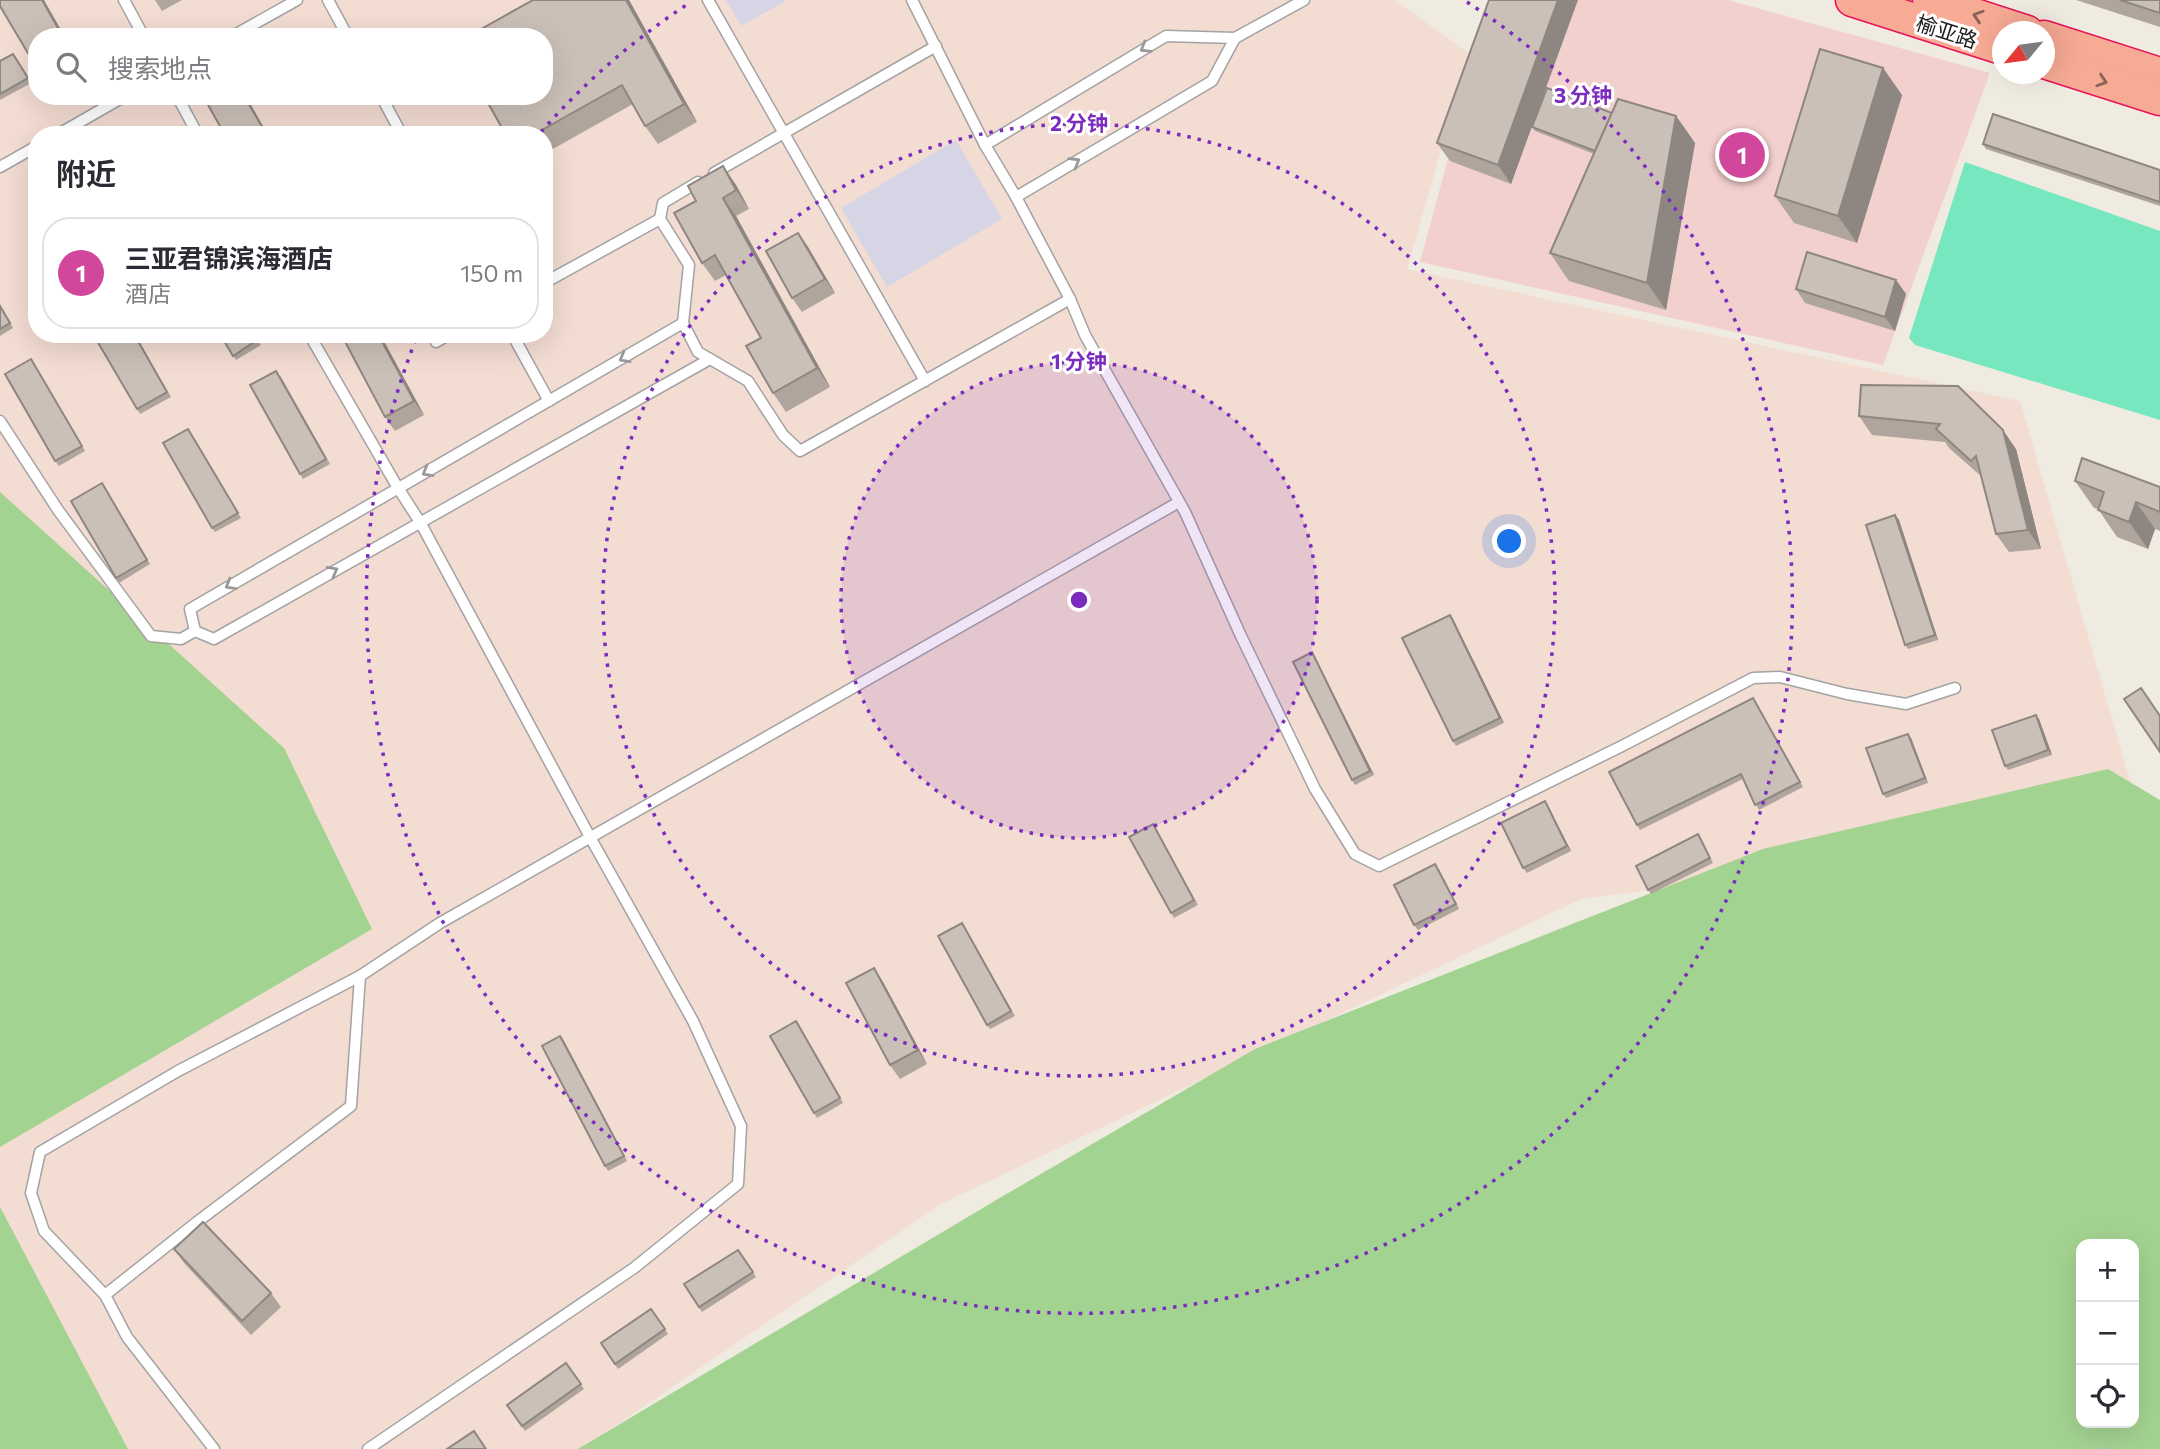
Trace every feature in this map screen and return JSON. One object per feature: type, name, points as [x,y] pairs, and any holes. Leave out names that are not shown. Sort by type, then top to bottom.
[{"type":"highway","name":"榆亚路","points":[[1852,0],[1992,45]]},
{"type":"highway","name":"榆亚路","points":[[1929,0],[1993,21]]},
{"type":"highway","points":[[2055,40],[2160,74]]},
{"type":"highway","points":[[2055,65],[2160,99]]},
{"type":"lane","points":[[124,0],[140,28]]},
{"type":"lane","points":[[247,28],[297,0]]},
{"type":"lane","points":[[328,0],[343,28]]},
{"type":"lane","points":[[708,0],[925,381]]},
{"type":"lane","points":[[912,0],[985,145],[1070,299],[1086,335],[1180,502],[1315,789],[1355,854],[1379,866],[1753,678],[1780,677],[1847,694],[1906,704],[1955,688]]},
{"type":"lane","points":[[985,145],[1167,36],[1235,38],[1304,0]]},
{"type":"lane","points":[[1016,197],[1212,81],[1235,38]]},
{"type":"lane","points":[[936,46],[663,203],[660,219],[688,265],[683,323],[698,352],[748,381],[783,435],[800,451],[1070,299]]},
{"type":"lane","points":[[73,126],[109,105]]},
{"type":"lane","points":[[182,105],[193,126]]},
{"type":"lane","points":[[386,105],[397,126]]},
{"type":"lane","points":[[0,167],[28,151]]},
{"type":"lane","points":[[553,278],[660,219]]},
{"type":"lane","points":[[195,631],[190,608],[683,323]]},
{"type":"lane","points":[[314,343],[420,522],[693,1021],[741,1126],[738,1184],[634,1268],[368,1449]]},
{"type":"lane","points":[[517,343],[549,401]]},
{"type":"lane","points":[[195,631],[214,639],[710,359]]},
{"type":"lane","points":[[0,421],[58,510],[151,636],[181,639],[195,631]]},
{"type":"lane","points":[[214,1449],[127,1338],[105,1295],[44,1231],[30,1193],[40,1152],[178,1071],[360,976],[440,923],[590,836],[1180,502]]},
{"type":"lane","points":[[105,1295],[351,1106],[360,976]]},
{"type":"shaded area","points":[[0,0],[1395,0],[1469,53],[1407,269],[2020,401],[2143,826],[1581,899],[941,1204],[581,1449],[0,1449]]},
{"type":"shaded area","points":[[726,0],[787,0],[741,26]]},
{"type":"shaded area","points":[[1491,0],[1728,0],[1990,73],[1883,365],[1420,262]]},
{"type":"shaded area","points":[[956,140],[1002,219],[887,287],[841,208]]},
{"type":"green space","points":[[1965,162],[2160,231],[2160,420],[1915,345],[1909,338]]},
{"type":"green space","points":[[0,492],[284,748],[372,929],[0,1147]]},
{"type":"green space","points":[[2108,769],[2160,800],[2160,1449],[578,1449],[1255,1049],[1763,849]]},
{"type":"green space","points":[[0,1207],[128,1449],[0,1449]]},
{"type":"building","points":[[0,0],[42,0],[58,28],[28,28],[28,53],[0,6]]},
{"type":"building","points":[[533,0],[626,0],[684,104],[645,126],[622,85],[549,126],[501,126],[489,105],[553,105],[553,28],[483,28]]},
{"type":"building","points":[[1489,0],[1558,0],[1498,165],[1437,143]]},
{"type":"building","points":[[2120,0],[2160,0],[2160,13]]},
{"type":"building","points":[[1820,49],[1883,68],[1838,216],[1775,196]]},
{"type":"building","points":[[13,54],[28,78],[0,94],[0,61]]},
{"type":"building","points":[[1547,88],[1612,113],[1595,151],[1532,127]]},
{"type":"building","points":[[1618,99],[1676,116],[1647,283],[1550,253]]},
{"type":"building","points":[[208,105],[249,105],[262,126],[220,126]]},
{"type":"building","points":[[1993,114],[2160,170],[2160,202],[1983,144]]},
{"type":"building","points":[[723,166],[736,190],[723,198],[817,368],[773,393],[746,346],[761,338],[715,255],[702,263],[674,213],[696,201],[688,186]]},
{"type":"building","points":[[798,233],[825,279],[792,298],[766,251]]},
{"type":"building","points":[[1807,252],[1896,280],[1885,317],[1796,289]]},
{"type":"building","points":[[0,306],[10,323],[0,329]]},
{"type":"building","points":[[98,343],[139,343],[167,392],[137,409]]},
{"type":"building","points":[[225,343],[252,343],[233,356]]},
{"type":"building","points":[[346,343],[383,343],[414,401],[385,417]]},
{"type":"building","points":[[31,359],[82,446],[55,461],[5,374]]},
{"type":"building","points":[[276,371],[326,459],[300,474],[250,385]]},
{"type":"building","points":[[1861,385],[1958,386],[2003,430],[2028,530],[1996,534],[1976,456],[1971,461],[1936,429],[1940,424],[1859,416]]},
{"type":"building","points":[[188,429],[238,513],[212,528],[163,443]]},
{"type":"building","points":[[2082,458],[2160,487],[2160,512],[2136,502],[2129,522],[2098,510],[2104,492],[2075,481]]},
{"type":"building","points":[[102,483],[147,560],[116,578],[71,501]]},
{"type":"building","points":[[1895,515],[1935,635],[1905,645],[1866,525]]},
{"type":"building","points":[[1450,615],[1500,718],[1453,741],[1402,638]]},
{"type":"building","points":[[1312,652],[1370,771],[1352,780],[1293,662]]},
{"type":"building","points":[[2141,688],[2160,716],[2160,752],[2124,699]]},
{"type":"building","points":[[1753,698],[1800,782],[1755,805],[1741,774],[1637,825],[1609,772]]},
{"type":"building","points":[[2036,715],[2048,750],[2005,766],[1992,730]]},
{"type":"building","points":[[1908,734],[1925,778],[1883,794],[1866,748]]},
{"type":"building","points":[[1545,801],[1567,846],[1523,868],[1501,823]]},
{"type":"building","points":[[1153,824],[1194,900],[1171,913],[1129,837]]},
{"type":"building","points":[[1698,834],[1710,858],[1648,890],[1636,866]]},
{"type":"building","points":[[1435,864],[1456,904],[1414,925],[1394,885]]},
{"type":"building","points":[[962,923],[1011,1011],[987,1025],[938,936]]},
{"type":"building","points":[[874,968],[918,1050],[890,1065],[846,983]]},
{"type":"building","points":[[796,1021],[840,1098],[814,1113],[770,1036]]},
{"type":"building","points":[[560,1036],[624,1156],[605,1166],[542,1046]]},
{"type":"building","points":[[203,1222],[271,1293],[242,1321],[174,1249]]},
{"type":"building","points":[[738,1250],[753,1272],[699,1307],[684,1284]]},
{"type":"building","points":[[651,1309],[665,1329],[615,1364],[601,1343]]},
{"type":"building","points":[[566,1363],[581,1384],[522,1426],[507,1405]]},
{"type":"building","points":[[474,1431],[486,1449],[447,1449]]},
{"type":"place","name":"三亚君锦滨海酒店","points":[[1742,155]]}]
